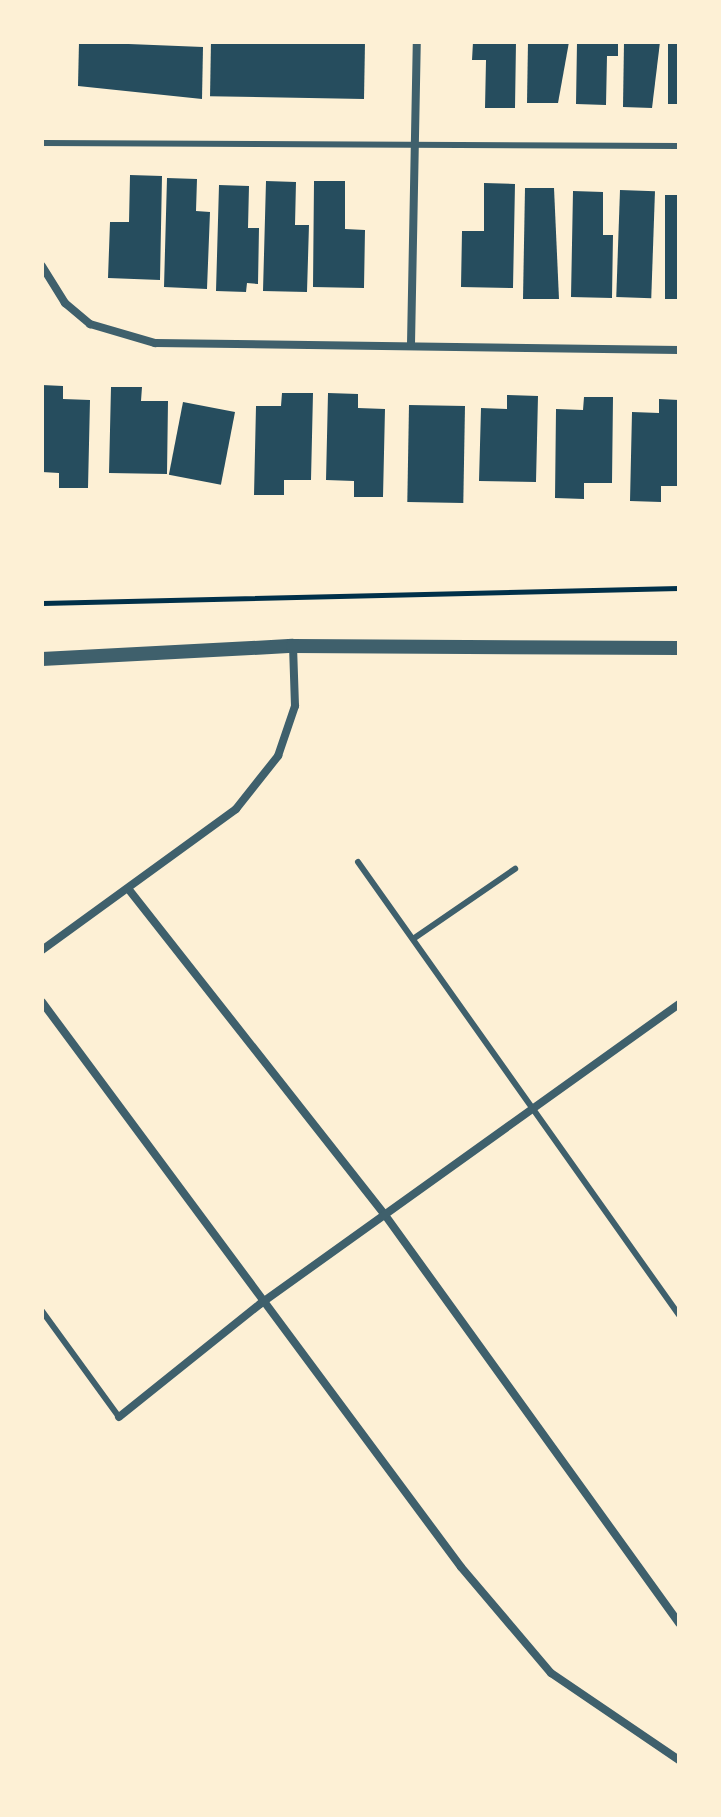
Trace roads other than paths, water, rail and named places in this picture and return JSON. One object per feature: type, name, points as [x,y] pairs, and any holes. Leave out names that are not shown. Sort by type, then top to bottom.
[{"type":"street","points":[[411,344],[417,42]]},
{"type":"street","points":[[42,266],[65,303],[90,324],[155,343],[411,344],[679,350]]},
{"type":"street","points":[[42,659],[293,646],[679,648]]},
{"type":"street","points":[[42,950],[130,891],[236,809],[278,756],[295,706],[293,646]]},
{"type":"street","points":[[130,891],[385,1215],[679,1623]]},
{"type":"street","points":[[42,1002],[260,1304],[551,1673],[679,1760]]},
{"type":"street","points":[[119,1417],[260,1304],[679,1004]]},
{"type":"lane","points":[[42,143],[415,146],[443,140],[679,146]]},
{"type":"lane","points":[[358,862],[679,1315]]},
{"type":"lane","points":[[413,939],[515,869]]},
{"type":"lane","points":[[42,1311],[119,1417]]}]
